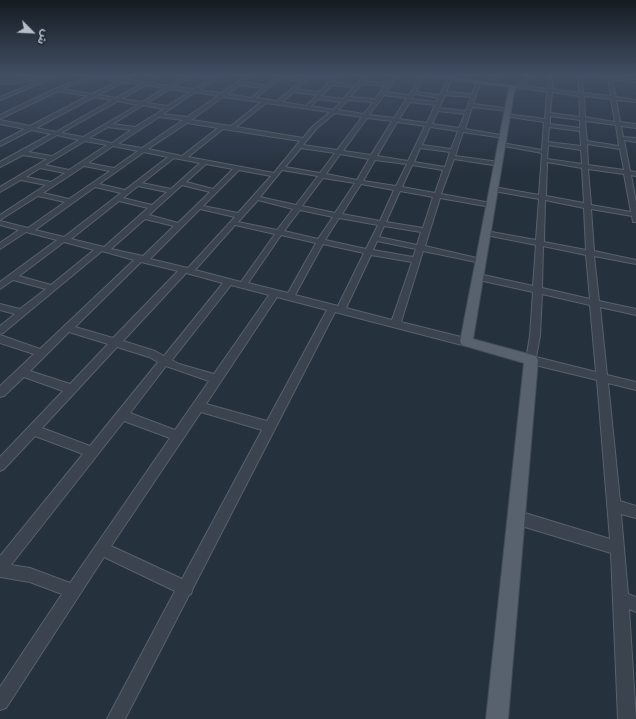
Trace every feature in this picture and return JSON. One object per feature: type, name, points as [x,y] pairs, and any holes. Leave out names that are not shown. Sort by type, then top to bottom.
[{"type":"main road","points":[[497,719],[531,360],[466,342],[509,109]]},
{"type":"street","points":[[0,117],[16,109]]},
{"type":"street","points":[[0,144],[68,109]]},
{"type":"street","points":[[81,109],[96,111]]},
{"type":"street","points":[[0,165],[101,109]]},
{"type":"street","points":[[1,188],[135,109]]},
{"type":"street","points":[[0,218],[167,109]]},
{"type":"street","points":[[0,247],[71,201],[142,150],[204,109]]},
{"type":"street","points":[[232,128],[256,109]]},
{"type":"street","points":[[318,109],[461,130],[545,152]]},
{"type":"street","points":[[2,460],[33,430],[114,343],[234,223],[298,146],[318,124],[337,109]]},
{"type":"street","points":[[243,285],[279,233],[299,208],[370,109]]},
{"type":"street","points":[[290,297],[320,242],[359,182],[403,109]]},
{"type":"street","points":[[116,719],[186,588],[269,427],[369,252],[435,109]]},
{"type":"street","points":[[444,109],[467,113]]},
{"type":"street","points":[[396,323],[415,260],[469,109]]},
{"type":"street","points":[[487,109],[548,120],[582,130]]},
{"type":"street","points":[[548,109],[539,242],[535,340],[531,360],[636,386]]},
{"type":"street","points":[[582,109],[590,252],[618,548],[627,719]]},
{"type":"street","points":[[494,189],[636,216],[627,173],[628,157],[623,148],[615,109]]},
{"type":"street","points":[[158,115],[304,140]]},
{"type":"street","points":[[548,120],[582,119],[636,126]]},
{"type":"street","points":[[0,122],[83,140],[275,175]]},
{"type":"street","points":[[108,125],[135,129]]},
{"type":"street","points":[[183,158],[222,127]]},
{"type":"street","points":[[621,138],[636,140]]},
{"type":"street","points":[[546,143],[623,148]]},
{"type":"street","points":[[298,146],[448,170]]},
{"type":"street","points":[[419,146],[499,164]]},
{"type":"street","points":[[23,153],[52,158]]},
{"type":"street","points":[[0,156],[11,159]]},
{"type":"street","points":[[0,286],[119,199],[173,156]]},
{"type":"street","points":[[544,160],[636,174]]},
{"type":"street","points":[[0,331],[103,249],[205,162]]},
{"type":"street","points":[[83,164],[115,170]]},
{"type":"street","points":[[39,166],[70,172]]},
{"type":"street","points":[[0,393],[238,168]]},
{"type":"street","points":[[280,168],[491,205]]},
{"type":"street","points":[[20,178],[52,184]]},
{"type":"street","points":[[181,183],[215,191]]},
{"type":"street","points":[[137,184],[172,191]]},
{"type":"street","points":[[94,185],[127,192]]},
{"type":"street","points":[[38,194],[71,201]]},
{"type":"street","points":[[256,198],[299,208],[426,231]]},
{"type":"street","points":[[119,199],[153,207]]},
{"type":"street","points":[[198,207],[240,216]]},
{"type":"street","points":[[143,216],[179,225]]},
{"type":"street","points":[[0,223],[466,342]]},
{"type":"street","points":[[234,223],[320,242],[415,260]]},
{"type":"street","points":[[486,233],[539,242],[636,262]]},
{"type":"street","points":[[375,238],[481,261]]},
{"type":"street","points":[[12,277],[53,288]]},
{"type":"street","points":[[478,277],[636,312]]},
{"type":"street","points":[[73,591],[30,575],[0,569],[229,281]]},
{"type":"street","points":[[0,702],[100,549],[275,293]]},
{"type":"street","points":[[0,307],[22,313]]},
{"type":"street","points":[[68,328],[152,354],[176,367],[216,379]]},
{"type":"street","points":[[0,339],[42,353]]},
{"type":"street","points":[[22,372],[71,389]]},
{"type":"street","points":[[197,406],[269,427]]},
{"type":"street","points":[[121,416],[177,436]]},
{"type":"street","points":[[33,430],[92,452]]},
{"type":"street","points":[[614,506],[636,512]]},
{"type":"street","points":[[515,517],[618,548]]},
{"type":"street","points":[[100,549],[186,588]]},
{"type":"street","points":[[620,598],[636,605]]}]
